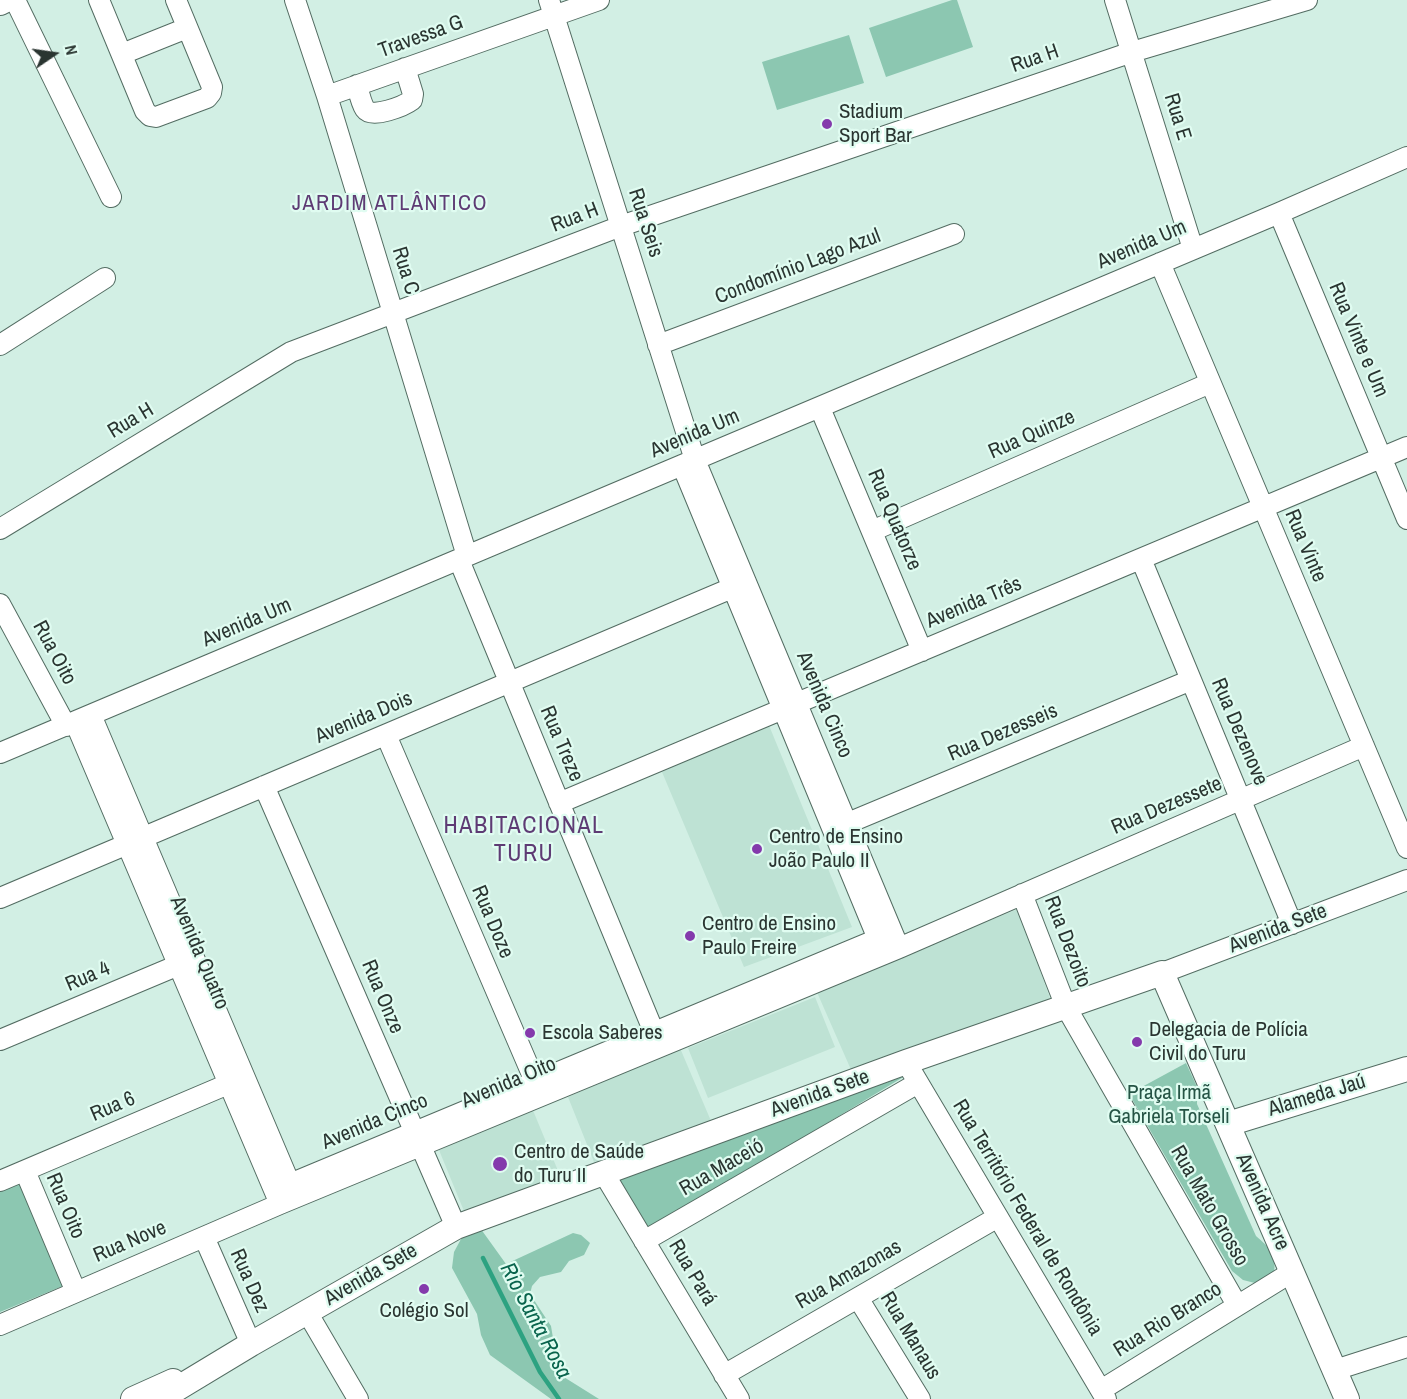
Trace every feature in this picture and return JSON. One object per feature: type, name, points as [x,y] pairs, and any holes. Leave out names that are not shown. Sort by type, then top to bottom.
[{"type":"main road","points":[[0,3],[6,0]]},
{"type":"main road","name":"Avenida Sete","points":[[160,1399],[251,1344],[456,1227],[906,1062],[1162,973]]},
{"type":"main road","name":"Avenida Acre","points":[[1162,973],[1347,1399]]},
{"type":"main road","name":"Alameda Jaú","points":[[1228,1124],[1407,1069]]},
{"type":"main road","name":"Avenida Sete","points":[[133,1399],[251,1344]]},
{"type":"street","points":[[15,0],[111,197]]},
{"type":"street","points":[[99,0],[145,111],[150,116],[156,117],[207,98],[211,93],[212,87],[176,0]]},
{"type":"street","name":"Rua C","points":[[296,0],[393,314],[463,558]]},
{"type":"street","name":"Travessa G","points":[[327,96],[405,68],[551,8],[599,0]]},
{"type":"street","name":"Rua E","points":[[1115,0],[1193,249]]},
{"type":"street","name":"Rua H","points":[[0,529],[279,359],[621,226],[1132,52],[1306,0]]},
{"type":"street","name":"Rua Seis","points":[[551,8],[658,345],[689,462]]},
{"type":"street","points":[[122,54],[187,28]]},
{"type":"street","points":[[357,85],[364,109],[369,113],[375,114],[406,104],[412,100],[413,94],[405,68]]},
{"type":"street","name":"Avenida Um","points":[[0,753],[1406,161]]},
{"type":"street","name":"Rua Vinte e Um","points":[[1280,213],[1407,519]]},
{"type":"street","name":"Condomínio Lago Azul","points":[[658,345],[954,234]]},
{"type":"street","name":"Rua Vinte","points":[[1160,263],[1407,848]]},
{"type":"street","points":[[0,345],[105,278]]},
{"type":"street","name":"Rua Quinze","points":[[872,531],[1210,383]]},
{"type":"street","name":"Rua Quatorze","points":[[820,408],[922,651]]},
{"type":"street","name":"Avenida Três","points":[[559,802],[1407,447]]},
{"type":"street","name":"Avenida Cinco","points":[[689,462],[840,827],[899,948]]},
{"type":"street","name":"Rua Treze","points":[[463,558],[509,683],[657,1039]]},
{"type":"street","name":"Rua Dezenove","points":[[1141,559],[1292,924]]},
{"type":"street","name":"Avenida Dois","points":[[0,898],[740,585]]},
{"type":"street","name":"Rua Oito","points":[[0,603],[78,721]]},
{"type":"street","name":"Rua Dezesseis","points":[[840,827],[1191,680]]},
{"type":"street","name":"Avenida Quatro","points":[[78,721],[135,841],[237,1081],[280,1204]]},
{"type":"street","name":"Rua Doze","points":[[386,735],[538,1089]]},
{"type":"street","name":"Rua Dezessete","points":[[1022,894],[1364,746]]},
{"type":"street","name":"Rua Onze","points":[[264,786],[456,1227]]},
{"type":"street","name":"Avenida Cinco","points":[[290,1184],[417,1139],[538,1089],[657,1039],[878,939],[840,827]]},
{"type":"street","name":"Avenida Sete","points":[[1162,973],[1407,880]]},
{"type":"street","points":[[657,1039],[899,948],[1022,894]]},
{"type":"street","name":"Rua Dezoito","points":[[1022,894],[1066,1007]]},
{"type":"street","points":[[878,939],[899,948]]},
{"type":"street","name":"Rua 4","points":[[0,1040],[187,962]]},
{"type":"street","name":"Rua Mato Grosso","points":[[1066,1007],[1237,1305]]},
{"type":"street","name":"Rua Território Federal de Rondônia","points":[[906,1062],[1104,1395]]},
{"type":"street","name":"Avenida Quatro","points":[[237,1081],[290,1184]]},
{"type":"street","name":"Rua 6","points":[[0,1181],[237,1081]]},
{"type":"street","name":"Rua Maceió","points":[[644,1241],[918,1083]]},
{"type":"street","points":[[280,1204],[417,1139]]},
{"type":"street","name":"Rua Oito","points":[[25,1171],[76,1292]]},
{"type":"street","name":"Rua Pará","points":[[603,1172],[739,1399]]},
{"type":"street","points":[[280,1204],[290,1184]]},
{"type":"street","name":"Rua Nove","points":[[0,1325],[280,1204]]},
{"type":"street","name":"Rua Amazonas","points":[[724,1375],[998,1217]]},
{"type":"street","name":"Rua Dez","points":[[204,1237],[251,1344]]},
{"type":"street","name":"Rua Rio Branco","points":[[1104,1395],[1237,1305],[1292,1272]]},
{"type":"street","name":"Rua Manaus","points":[[858,1298],[920,1399]]},
{"type":"street","points":[[307,1312],[358,1399]]},
{"type":"street","points":[[1335,1370],[1407,1347]]},
{"type":"shaded area","name":"Centro de Ensino João Paulo II","points":[[768,723],[852,927],[744,967],[662,772]]},
{"type":"shaded area","points":[[1018,909],[1051,1001],[852,1072],[816,990]]},
{"type":"shaded area","points":[[815,997],[835,1047],[708,1098],[688,1048]]},
{"type":"shaded area","points":[[680,1048],[711,1121],[594,1162],[568,1097]]},
{"type":"shaded area","name":"Centro de Saúde do Turu II","points":[[532,1108],[561,1178],[466,1216],[439,1150]]},
{"type":"green space","points":[[957,0],[973,47],[886,77],[869,28]]},
{"type":"green space","points":[[849,35],[864,83],[777,110],[762,62]]},
{"type":"green space","name":"Praça Irmã Gabriela Torseli","points":[[1186,1063],[1197,1087],[1197,1104],[1256,1236],[1273,1256],[1274,1273],[1255,1283],[1243,1280],[1232,1271],[1129,1094]]},
{"type":"green space","points":[[905,1076],[649,1231],[618,1177]]},
{"type":"green space","points":[[24,1181],[70,1283],[0,1312],[0,1190]]},
{"type":"green space","points":[[478,1225],[506,1264],[573,1233],[581,1235],[590,1243],[584,1255],[569,1261],[561,1272],[540,1277],[532,1286],[530,1294],[551,1326],[559,1374],[599,1399],[551,1399],[490,1355],[481,1335],[477,1314],[452,1268],[454,1252],[461,1239]]},
{"type":"waterway","name":"Rio Santa Rosa","points":[[483,1258],[540,1372],[559,1399]]},
{"type":"place","name":"Stadium Sport Bar","points":[[827,124]]},
{"type":"place","name":"Centro de Ensino João Paulo II","points":[[757,849]]},
{"type":"place","name":"Centro de Ensino Paulo Freire","points":[[690,936]]},
{"type":"place","name":"Escola Saberes","points":[[530,1033]]},
{"type":"place","name":"Delegacia de Polícia Civil do Turu","points":[[1137,1042]]},
{"type":"place","name":"Centro de Saúde do Turu II","points":[[500,1164]]},
{"type":"place","name":"Colégio Sol","points":[[424,1289]]},
{"type":"district","name":"JARDIM ATLÂNTICO","points":[[390,204]]},
{"type":"district","name":"HABITACIONAL TURU","points":[[524,841]]}]
